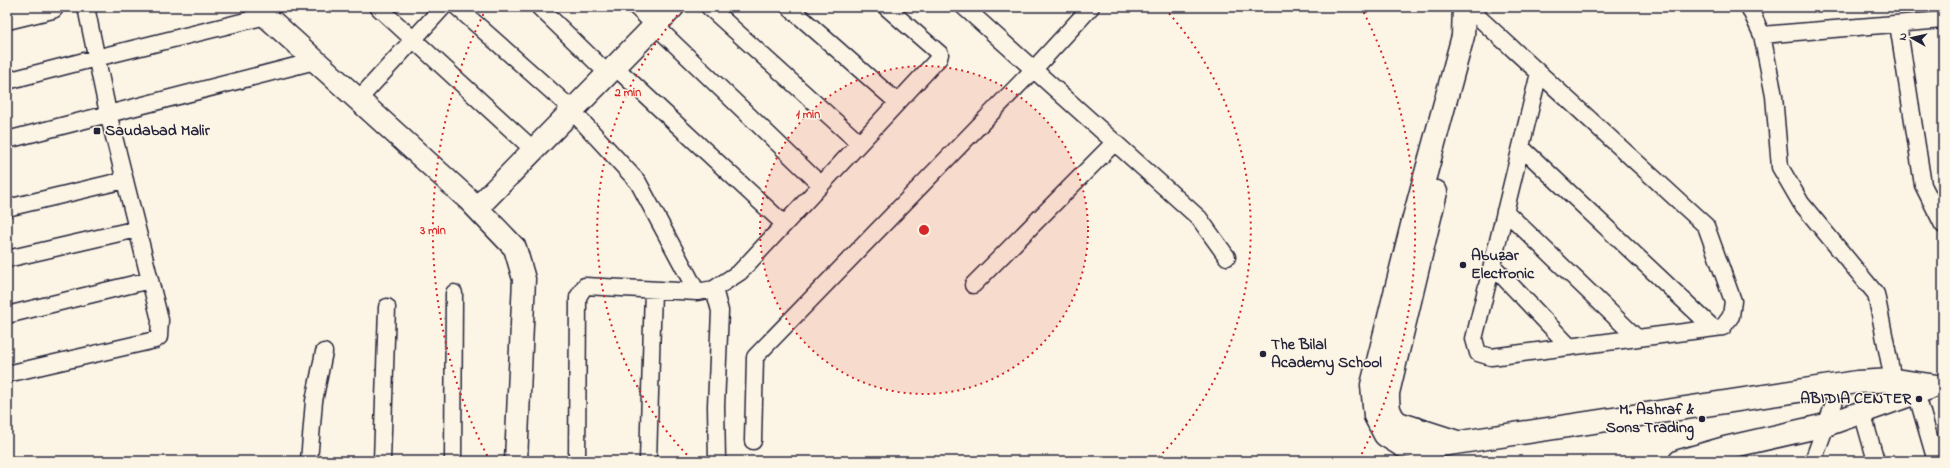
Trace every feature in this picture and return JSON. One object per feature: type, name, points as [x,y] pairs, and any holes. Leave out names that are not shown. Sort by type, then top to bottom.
[{"type":"street","points":[[7,18],[52,7]]},
{"type":"street","points":[[7,374],[155,340],[159,336],[160,320],[108,113],[86,7]]},
{"type":"street","points":[[378,7],[412,40],[525,142]]},
{"type":"street","points":[[358,100],[443,7]]},
{"type":"street","points":[[457,7],[568,107],[638,182],[697,292]]},
{"type":"street","points":[[538,7],[607,66],[783,223]]},
{"type":"street","points":[[472,204],[607,66],[647,14],[673,7]]},
{"type":"street","points":[[709,7],[859,143]]},
{"type":"street","points":[[788,7],[897,102]]},
{"type":"street","points":[[577,461],[578,297],[581,290],[584,286],[697,292],[714,289],[740,272],[783,223],[939,58],[940,54],[886,7]]},
{"type":"street","points":[[964,7],[1199,218],[1227,257]]},
{"type":"street","points":[[753,441],[755,357],[1034,69],[1090,7]]},
{"type":"street","points":[[1749,7],[1762,35],[1774,96],[1780,167],[1801,203],[1876,294],[1893,380]]},
{"type":"street","points":[[1538,73],[1474,339],[1478,354],[1491,357],[1723,327],[1731,316],[1733,301],[1706,226],[1538,73],[1473,10],[1463,36],[1413,221],[1372,385],[1375,416],[1385,435],[1403,446],[1422,448],[1841,384],[1893,380],[1940,385]]},
{"type":"street","points":[[7,81],[261,12],[472,204],[515,248],[524,279],[516,461]]},
{"type":"street","points":[[647,14],[820,184]]},
{"type":"street","points":[[1762,35],[1943,20]]},
{"type":"street","points":[[1898,24],[1922,184],[1943,225]]},
{"type":"street","points":[[7,140],[315,61]]},
{"type":"street","points":[[472,204],[525,142],[568,107]]},
{"type":"street","points":[[973,285],[1115,142]]},
{"type":"street","points":[[1521,147],[1713,328]]},
{"type":"street","points":[[7,208],[125,180]]},
{"type":"street","points":[[1505,211],[1637,338]]},
{"type":"street","points":[[7,259],[137,229]]},
{"type":"street","points":[[1492,265],[1570,347]]},
{"type":"street","points":[[7,315],[150,280]]},
{"type":"street","points":[[714,289],[720,311],[716,406],[717,461]]},
{"type":"street","points":[[648,461],[653,290]]},
{"type":"street","points":[[453,461],[454,293]]},
{"type":"street","points":[[382,461],[387,306]]},
{"type":"street","points":[[309,461],[314,401],[324,352]]},
{"type":"street","points":[[1813,461],[1841,384]]},
{"type":"street","points":[[1680,461],[1735,453],[1826,425],[1916,392],[1940,385]]},
{"type":"street","points":[[1916,392],[1936,461]]},
{"type":"street","points":[[1862,412],[1876,461]]},
{"type":"place","name":"Saudabad Malir","points":[[97,131]]},
{"type":"place","name":"Abuzar Electronic","points":[[1463,265]]},
{"type":"place","name":"The Bilal Academy School","points":[[1263,354]]},
{"type":"place","name":"ABIDIA CENTER","points":[[1919,399]]},
{"type":"place","name":"M. Ashraf & Sons Trading","points":[[1702,419]]}]
